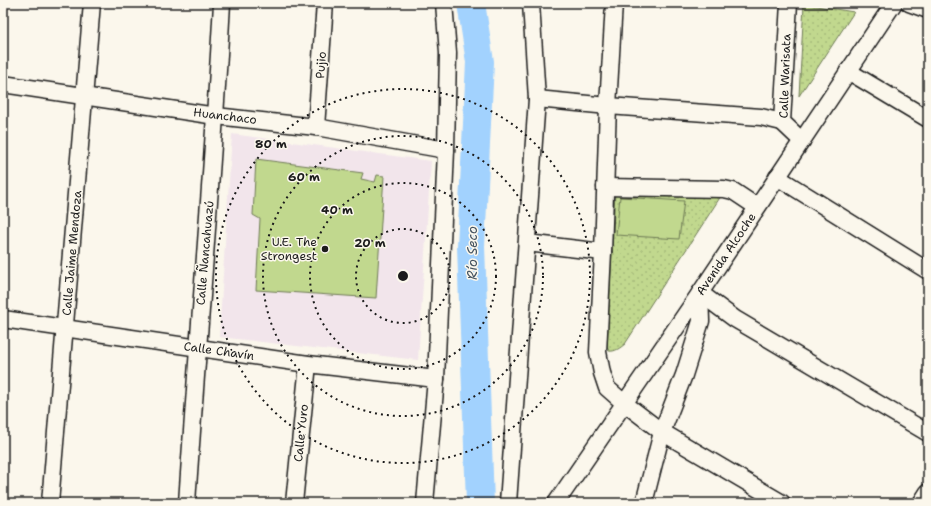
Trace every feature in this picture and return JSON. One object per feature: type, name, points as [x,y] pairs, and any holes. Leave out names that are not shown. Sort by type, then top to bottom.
[{"type":"street","name":"Calle Jaime Mendoza","points":[[50,503],[92,3]]},
{"type":"street","name":"Calle Ñancahuazú","points":[[187,503],[197,348],[216,116],[222,3]]},
{"type":"street","name":"Pujio","points":[[316,127],[325,3]]},
{"type":"street","points":[[425,503],[436,379],[446,150],[448,53],[444,3]]},
{"type":"street","points":[[508,503],[536,99],[531,3]]},
{"type":"street","points":[[614,3],[608,106],[598,352],[607,388],[662,432],[782,503]]},
{"type":"street","name":"Calle Warisata","points":[[789,3],[782,122],[802,141]]},
{"type":"street","name":"Avenida Alcoche","points":[[556,503],[700,293],[894,3]]},
{"type":"street","points":[[909,3],[928,10]]},
{"type":"street","points":[[848,71],[928,119]]},
{"type":"street","name":"Huanchaco","points":[[3,84],[216,116],[316,127],[446,150]]},
{"type":"street","points":[[536,99],[608,106],[761,117],[782,122]]},
{"type":"street","points":[[777,177],[928,271]]},
{"type":"street","points":[[605,187],[724,189],[733,191],[757,207]]},
{"type":"street","points":[[527,243],[603,252]]},
{"type":"street","points":[[644,503],[662,432],[684,375],[701,321],[700,293]]},
{"type":"street","points":[[700,293],[735,319],[928,433]]},
{"type":"street","name":"Calle Chavín","points":[[3,319],[308,364],[436,379]]},
{"type":"street","name":"Calle Yuro","points":[[294,503],[308,364]]},
{"type":"street","points":[[921,503],[928,492]]},
{"type":"shaded area","name":"U.E. The Strongest","points":[[232,134],[431,161],[418,360],[219,337]]},
{"type":"green space","points":[[804,4],[854,12],[799,96]]},
{"type":"green space","points":[[256,159],[363,173],[361,179],[375,182],[377,175],[384,176],[376,298],[256,290],[260,219],[253,215]]},
{"type":"green space","points":[[615,192],[721,196],[625,344],[613,351],[609,351],[607,347]]},
{"type":"green space","points":[[620,197],[684,201],[679,239],[616,235]]},
{"type":"waterway","name":"Río Seco","points":[[471,3],[480,62],[471,246],[480,503]]},
{"type":"place","name":"U.E. The Strongest","points":[[325,249]]}]
